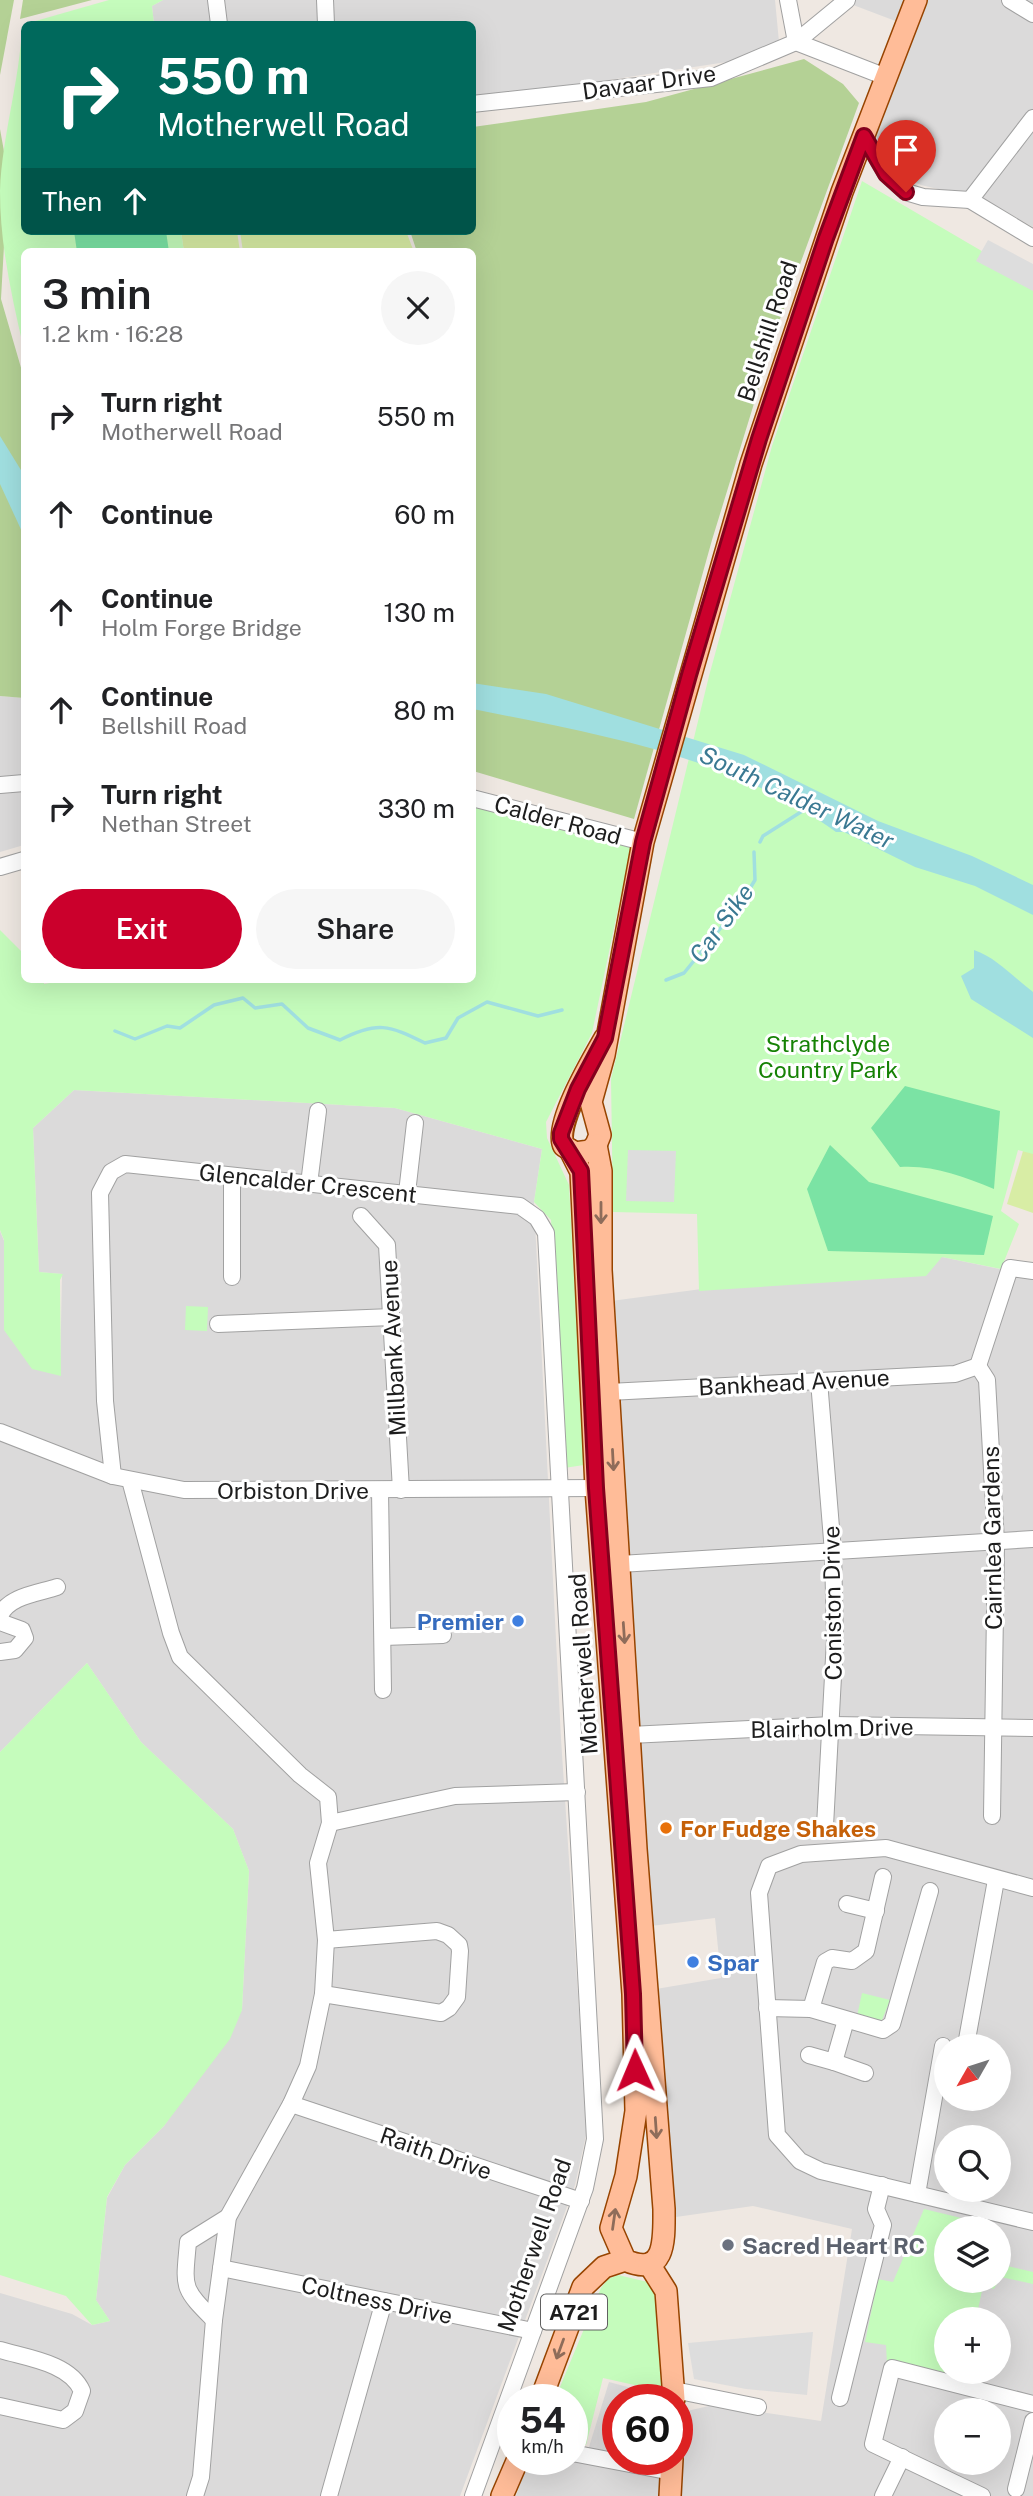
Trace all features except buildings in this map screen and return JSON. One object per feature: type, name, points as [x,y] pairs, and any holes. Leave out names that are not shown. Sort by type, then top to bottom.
[{"type":"main road","name":"Bellshill Road","points":[[605,1038],[643,842],[751,464],[822,247],[916,0]]},
{"type":"main road","points":[[605,1038],[591,1102],[600,1135],[596,1145],[582,1153],[570,1150],[561,1139],[566,1119],[605,1038]]},
{"type":"main road","points":[[566,1119],[587,1114],[595,1118]]},
{"type":"main road","name":"Motherwell Road","points":[[596,1145],[601,1171],[601,1270],[630,1735],[662,2181],[664,2246],[659,2256],[649,2264]]},
{"type":"main road","name":"Motherwell Road","points":[[570,1150],[581,1171],[596,1488],[633,1994],[636,2111],[626,2176],[611,2228],[625,2260]]},
{"type":"main road","points":[[626,2176],[645,2172],[662,2181]]},
{"type":"main road","points":[[625,2260],[637,2265],[649,2264],[666,2291],[673,2384]]},
{"type":"main road","name":"A721","points":[[547,2384],[583,2287],[604,2267],[625,2260]]},
{"type":"main road","points":[[502,2496],[511,2475]]},
{"type":"main road","points":[[670,2496],[671,2475]]},
{"type":"street","points":[[216,0],[219,21]]},
{"type":"street","points":[[325,0],[326,21]]},
{"type":"street","points":[[788,0],[796,42],[886,77]]},
{"type":"street","name":"Davaar Drive","points":[[476,104],[711,78],[796,42],[847,0]]},
{"type":"street","points":[[1010,0],[1033,14]]},
{"type":"street","points":[[970,200],[1033,118]]},
{"type":"street","points":[[864,136],[886,174],[906,192],[923,197],[970,200],[1033,238]]},
{"type":"street","points":[[0,785],[21,783]]},
{"type":"street","name":"Calder Road","points":[[476,799],[643,842]]},
{"type":"street","points":[[0,867],[21,861]]},
{"type":"street","points":[[309,1184],[318,1111]]},
{"type":"street","points":[[407,1193],[415,1123]]},
{"type":"street","name":"Glencalder Crescent","points":[[113,1476],[105,1401],[100,1193],[111,1172],[125,1164],[520,1206],[537,1218],[545,1233],[561,1489]]},
{"type":"street","points":[[232,1176],[232,1277]]},
{"type":"street","name":"Millbank Avenue","points":[[361,1216],[387,1245],[401,1490]]},
{"type":"street","points":[[978,1366],[1010,1268],[1033,1271]]},
{"type":"street","points":[[218,1324],[392,1317]]},
{"type":"street","name":"Bankhead Avenue","points":[[609,1392],[955,1374],[978,1366]]},
{"type":"street","name":"Cairnlea Gardens","points":[[978,1366],[987,1380],[996,1542],[992,1816]]},
{"type":"street","name":"Coniston Drive","points":[[819,1381],[832,1552],[835,1639],[825,1826]]},
{"type":"street","name":"Orbiston Drive","points":[[0,1432],[113,1476],[184,1490],[596,1488]]},
{"type":"street","points":[[130,1480],[171,1633],[180,1657],[328,1797],[330,1823],[318,1863],[326,1940],[323,1994],[308,2066],[291,2104],[228,2217],[214,2320],[201,2477],[195,2496]]},
{"type":"street","name":"Motherwell Road","points":[[518,2384],[533,2332],[580,2201],[595,2139],[561,1489]]},
{"type":"street","points":[[380,1490],[383,1690]]},
{"type":"street","points":[[620,1564],[1033,1539]]},
{"type":"street","points":[[0,1616],[2,1610],[15,1600],[57,1587]]},
{"type":"street","points":[[0,1622],[22,1630],[25,1638],[15,1650],[0,1652]]},
{"type":"street","points":[[383,1637],[443,1634]]},
{"type":"street","name":"Blairholm Drive","points":[[630,1735],[832,1725],[1033,1728]]},
{"type":"street","points":[[330,1823],[454,1796],[577,1792]]},
{"type":"street","points":[[1033,1888],[886,1848],[801,1854],[769,1866],[759,1893],[777,2135],[800,2161],[821,2171],[1033,2222]]},
{"type":"street","points":[[811,2009],[825,1962],[832,1958],[852,1961],[866,1951],[883,1878]]},
{"type":"street","points":[[968,2034],[996,1880]]},
{"type":"street","points":[[766,2008],[811,2009],[883,2030],[892,2024],[930,1891]]},
{"type":"street","points":[[847,1904],[876,1910]]},
{"type":"street","points":[[323,1994],[441,2013],[449,2008],[457,1997],[460,1951],[454,1939],[437,1931],[326,1940]]},
{"type":"street","points":[[834,2062],[846,2020]]},
{"type":"street","points":[[808,2055],[865,2073]]},
{"type":"street","points":[[917,2194],[934,2097]]},
{"type":"street","name":"Raith Drive","points":[[291,2104],[580,2201]]},
{"type":"street","points":[[840,2398],[883,2225],[876,2209],[881,2185]]},
{"type":"street","points":[[214,2320],[188,2294],[184,2283],[188,2242],[228,2217]]},
{"type":"street","name":"Coltness Drive","points":[[221,2268],[533,2332]]},
{"type":"street","points":[[329,2496],[384,2301]]},
{"type":"street","points":[[0,2350],[67,2372],[78,2381],[82,2391],[75,2411],[63,2420],[0,2406]]},
{"type":"street","points":[[982,2496],[873,2444],[892,2368],[1033,2404]]},
{"type":"street","points":[[693,2398],[758,2407]]},
{"type":"street","points":[[1016,2489],[1033,2421]]},
{"type":"street","name":"Motherwell Road","points":[[473,2496],[497,2446]]},
{"type":"street","points":[[883,2496],[902,2457]]},
{"type":"shaded area","points":[[163,0],[775,0],[779,42],[733,61],[476,101],[476,21],[154,21],[152,6]]},
{"type":"shaded area","points":[[840,0],[1033,0],[1033,227],[985,200],[921,185],[893,172],[875,134],[914,28]]},
{"type":"shaded area","points":[[988,240],[1033,264],[1033,291],[976,261]]},
{"type":"shaded area","points":[[0,696],[21,698],[21,846],[0,852]]},
{"type":"shaded area","points":[[74,1090],[395,1108],[542,1149],[534,1202],[561,1739],[587,2131],[575,2185],[501,2384],[497,2384],[497,2396],[460,2496],[0,2496],[0,2293],[72,2314],[92,2325],[110,2321],[96,2300],[107,2198],[125,2165],[164,2126],[242,2010],[249,1871],[233,1829],[141,1742],[87,1663],[0,1752],[0,1231],[60,1376],[62,1274],[39,1272],[33,1128]]},
{"type":"shaded area","points":[[628,1150],[676,1151],[674,1202],[626,1201]]},
{"type":"shaded area","points":[[942,1257],[1033,1276],[1033,2496],[679,2496],[681,2475],[693,2475],[693,2410],[713,2405],[821,2421],[852,2229],[753,2206],[676,2217],[656,1989],[721,1978],[715,1918],[651,1926],[611,1301]]},
{"type":"shaded area","points":[[813,2332],[807,2395],[746,2389],[694,2379],[688,2343]]},
{"type":"shaded area","points":[[602,2405],[602,2475],[662,2475],[661,2496],[516,2496],[523,2475],[588,2475],[589,2447]]},
{"type":"green space","points":[[0,0],[14,0],[0,75]]},
{"type":"green space","points":[[23,0],[92,0],[20,19]]},
{"type":"green space","points":[[109,0],[163,0],[152,6],[154,21],[36,21]]},
{"type":"green space","points":[[21,46],[21,235],[182,235],[183,248],[21,248],[21,336],[4,252],[0,191]]},
{"type":"green space","points":[[804,59],[843,84],[859,103],[780,319],[712,540],[634,819],[476,772],[476,248],[416,248],[411,235],[476,235],[476,127],[646,102]]},
{"type":"green space","points":[[0,129],[8,174],[1,299],[21,368],[21,698],[0,696]]},
{"type":"green space","name":"Strathclyde Country Park","points":[[862,181],[1033,281],[1033,1154],[1018,1150],[1001,1211],[1019,1224],[1001,1269],[942,1257],[926,1276],[699,1291],[697,1214],[613,1212],[611,1079],[709,676],[772,446]]},
{"type":"green space","points":[[75,235],[167,235],[168,248],[76,248]]},
{"type":"green space","points":[[182,235],[238,235],[239,248],[183,248]]},
{"type":"green space","points":[[241,235],[408,235],[412,248],[242,248]]},
{"type":"green space","points":[[476,806],[631,847],[592,1033],[546,1122],[547,1138],[569,1185],[584,1465],[564,1468],[551,1220],[534,1202],[542,1149],[395,1108],[74,1090],[33,1128],[39,1272],[63,1274],[60,1280],[61,1376],[32,1369],[4,1330],[4,1240],[0,1230],[0,930],[21,951],[21,983],[476,983]]},
{"type":"green space","points":[[905,1086],[1000,1111],[994,1189],[936,1170],[900,1167],[871,1128]]},
{"type":"green space","points":[[830,1145],[869,1182],[993,1216],[984,1255],[828,1251],[807,1189]]},
{"type":"green space","points":[[1023,1151],[1033,1152],[1033,1213],[1007,1204]]},
{"type":"green space","points":[[186,1306],[208,1307],[207,1331],[185,1330]]},
{"type":"green space","points":[[87,1663],[141,1742],[233,1829],[249,1871],[242,2010],[230,2039],[164,2126],[125,2165],[107,2197],[96,2300],[110,2321],[92,2325],[66,2296],[0,2275],[0,1752]]},
{"type":"green space","points":[[862,1993],[890,2000],[882,2020],[857,2016]]},
{"type":"green space","points":[[924,2209],[953,2216],[934,2216],[934,2293],[982,2293],[979,2307],[934,2307],[934,2373],[887,2364],[886,2345],[865,2342],[878,2279],[893,2282]]},
{"type":"green space","points":[[1011,2267],[1033,2272],[1033,2284],[1011,2279]]},
{"type":"green space","points":[[618,2275],[652,2283],[657,2291],[665,2384],[630,2384],[603,2378],[588,2437],[588,2384],[561,2384],[601,2288],[608,2279]]},
{"type":"water","points":[[0,436],[21,470],[21,530],[0,484]]},
{"type":"water","name":"South Calder Water","points":[[476,684],[546,694],[744,755],[878,821],[972,856],[1033,885],[1033,915],[975,886],[915,867],[844,832],[836,832],[796,806],[753,784],[662,751],[476,710]]},
{"type":"water","points":[[974,950],[998,963],[1033,992],[1033,1038],[971,999],[961,976],[974,968]]},
{"type":"waterway","name":"Car Sike","points":[[760,842],[763,836],[804,810]]},
{"type":"waterway","name":"Car Sike","points":[[666,980],[684,973],[741,903],[755,880],[754,852]]},
{"type":"waterway","name":"Car Sike","points":[[115,1031],[135,1039],[167,1026],[180,1028],[214,1005],[243,998],[255,1008],[282,1004],[308,1028],[340,1040],[374,1028],[392,1029],[425,1043],[446,1038],[458,1018],[487,1002],[538,1016],[562,1010]]},
{"type":"place","name":"Premier","points":[[518,1621]]},
{"type":"place","name":"For Fudge Shakes","points":[[666,1828]]},
{"type":"place","name":"Spar","points":[[693,1962]]},
{"type":"place","name":"Sacred Heart RC","points":[[728,2245]]},
{"type":"route","points":[[635,2070],[633,1994],[593,1433],[581,1171],[561,1139],[562,1125],[605,1038],[643,842],[689,675],[759,439],[826,238],[864,136],[886,174],[906,192]]}]
